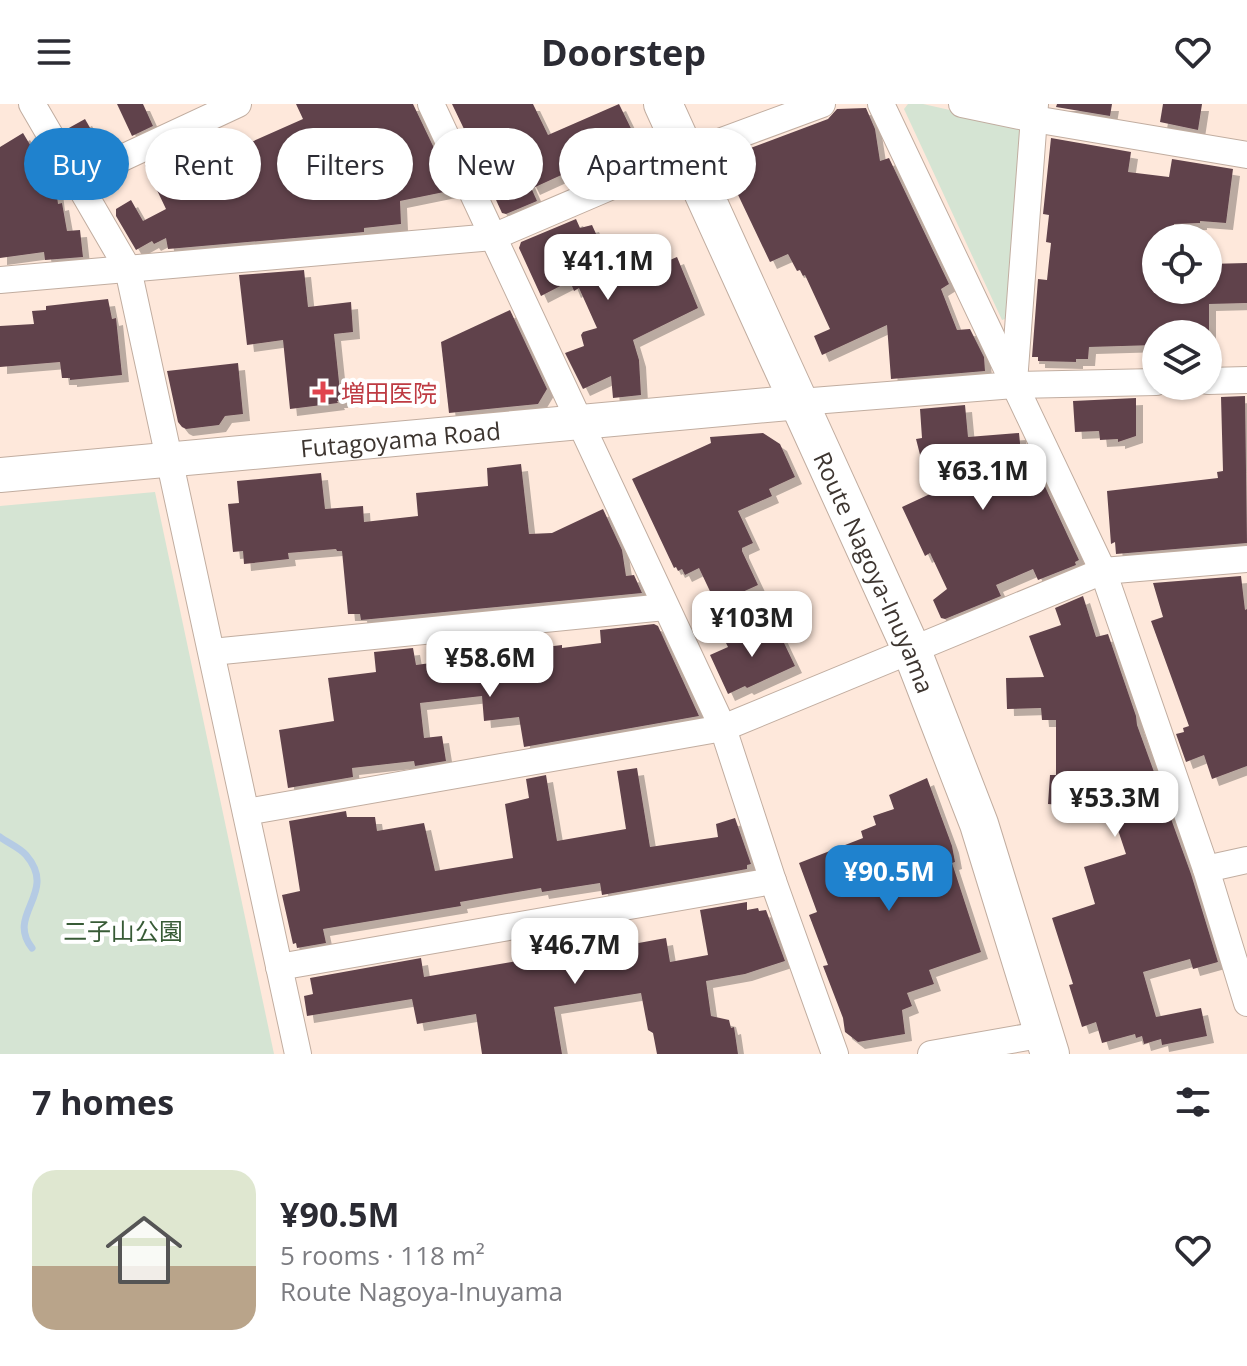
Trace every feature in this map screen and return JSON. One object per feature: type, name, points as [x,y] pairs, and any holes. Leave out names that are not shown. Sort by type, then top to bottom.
[{"type":"main road","name":"Route Nagoya-Inuyama","points":[[663,104],[675,128]]},
{"type":"main road","name":"Route Nagoya-Inuyama","points":[[708,200],[912,651],[979,824],[1047,1044]]},
{"type":"street","points":[[32,104],[46,128]]},
{"type":"street","points":[[129,155],[238,104]]},
{"type":"street","points":[[431,104],[723,728],[773,881],[835,1054]]},
{"type":"street","points":[[756,128],[822,104]]},
{"type":"street","points":[[881,104],[1103,571],[1206,869],[1247,1003]]},
{"type":"street","points":[[962,104],[1035,112],[1247,155]]},
{"type":"street","points":[[1014,385],[1035,112]]},
{"type":"street","points":[[89,200],[128,269],[298,1054]]},
{"type":"street","points":[[0,280],[493,237],[579,200]]},
{"type":"street","points":[[1222,381],[1247,380]]},
{"type":"street","points":[[800,402],[1014,385],[1142,382]]},
{"type":"street","name":"Futagoyama Road","points":[[0,475],[800,402]]},
{"type":"street","points":[[246,812],[723,728],[1103,571],[1247,559]]},
{"type":"street","points":[[212,652],[665,607]]},
{"type":"street","points":[[1206,869],[1247,860]]},
{"type":"street","points":[[279,967],[773,881]]},
{"type":"street","points":[[931,1054],[1047,1044]]},
{"type":"green space","points":[[908,104],[923,104],[1017,125],[1023,134],[1011,317],[1002,320],[904,109]]},
{"type":"green space","name":"二子山公園","points":[[155,492],[274,1054],[0,1054],[0,506]]},
{"type":"building","points":[[117,104],[143,104],[153,126],[132,136]]},
{"type":"building","points":[[296,104],[413,104],[429,138],[429,195],[413,198],[413,128],[283,128],[303,119]]},
{"type":"building","points":[[452,104],[533,104],[548,135],[559,130],[559,176],[543,183],[543,128],[464,128]]},
{"type":"building","points":[[619,104],[631,128],[564,128]]},
{"type":"building","points":[[1057,104],[1112,104],[1110,116],[1056,107]]},
{"type":"building","points":[[1163,104],[1202,104],[1198,130],[1160,122]]},
{"type":"building","points":[[866,108],[875,129],[880,161],[889,158],[949,284],[941,289],[957,330],[970,329],[984,357],[985,371],[891,379],[887,325],[822,355],[814,336],[830,329],[805,275],[797,271],[788,254],[770,262],[741,200],[756,200],[756,146],[828,119],[837,109]]},
{"type":"building","points":[[85,119],[90,128],[69,128]]},
{"type":"building","points":[[277,131],[277,200],[405,200],[400,201],[401,224],[364,228],[364,232],[168,249],[166,238],[154,244],[152,241],[136,250],[116,216],[116,209],[131,200],[143,221],[166,209],[162,200],[261,200],[261,138]]},
{"type":"building","points":[[23,133],[24,200],[58,200],[58,204],[62,203],[67,231],[80,230],[83,257],[45,260],[44,252],[0,258],[0,147]]},
{"type":"building","points":[[1051,138],[1131,152],[1128,172],[1169,177],[1172,159],[1233,169],[1226,223],[1142,224],[1142,304],[1209,304],[1209,320],[1142,320],[1142,345],[1089,347],[1088,359],[1076,359],[1076,362],[1038,361],[1038,357],[1032,357],[1038,279],[1047,280],[1051,243],[1046,242],[1049,215],[1043,214]]},
{"type":"building","points":[[496,200],[537,201],[506,214],[502,213]]},
{"type":"building","points":[[576,219],[580,228],[592,225],[618,282],[677,257],[698,308],[633,340],[639,360],[641,395],[613,398],[611,376],[583,389],[565,353],[584,346],[583,332],[597,328],[579,288],[574,291],[570,281],[541,296],[519,248],[521,242]]},
{"type":"building","points":[[1247,263],[1247,303],[1222,304],[1222,264]]},
{"type":"building","points":[[304,270],[308,307],[351,302],[353,332],[334,334],[341,401],[290,409],[283,340],[247,345],[239,275]]},
{"type":"building","points":[[108,299],[112,319],[116,318],[122,375],[70,380],[62,378],[60,362],[0,367],[0,326],[34,324],[32,311],[46,310],[46,306]]},
{"type":"building","points":[[510,310],[547,389],[538,404],[449,413],[441,342]]},
{"type":"building","points":[[238,363],[243,414],[225,416],[219,425],[182,427],[178,422],[167,371]]},
{"type":"building","points":[[1245,396],[1247,543],[1116,554],[1115,542],[1111,544],[1107,491],[1218,478],[1217,472],[1223,471],[1222,397]]},
{"type":"building","points":[[1136,398],[1136,436],[1118,442],[1118,439],[1100,440],[1099,431],[1075,432],[1073,401]]},
{"type":"building","points":[[965,405],[968,437],[1019,433],[1021,453],[1029,452],[1079,560],[1075,562],[1076,565],[1038,580],[1033,569],[996,585],[1001,596],[945,619],[941,618],[933,600],[947,589],[930,553],[925,556],[902,507],[930,494],[916,439],[922,438],[920,409]]},
{"type":"building","points":[[763,433],[780,444],[795,477],[769,489],[772,496],[738,511],[753,543],[742,548],[742,551],[758,585],[716,604],[699,568],[685,575],[682,569],[678,571],[674,568],[632,479],[711,443],[710,437]]},
{"type":"building","points":[[521,464],[529,534],[552,533],[603,509],[622,550],[626,576],[634,575],[642,593],[361,620],[360,614],[348,614],[342,551],[288,553],[289,559],[244,564],[243,551],[233,552],[228,504],[239,503],[237,481],[321,473],[325,509],[363,506],[364,522],[418,516],[416,493],[488,486],[487,468]]},
{"type":"building","points":[[1241,576],[1247,609],[1247,766],[1212,779],[1204,755],[1186,762],[1176,734],[1184,732],[1183,728],[1189,726],[1151,621],[1163,617],[1153,583]]},
{"type":"building","points":[[1083,596],[1096,637],[1108,634],[1218,962],[1193,969],[1190,959],[1143,972],[1156,1017],[1201,1008],[1207,1036],[1162,1045],[1161,1039],[1144,1044],[1142,1036],[1136,1038],[1135,1034],[1102,1043],[1096,1022],[1082,1027],[1069,985],[1073,984],[1052,918],[1095,904],[1084,867],[1126,854],[1112,812],[1060,810],[1061,805],[1048,804],[1050,775],[1056,775],[1056,720],[1042,720],[1041,708],[1007,709],[1006,678],[1044,677],[1029,636],[1061,625],[1055,608]]},
{"type":"building","points":[[775,624],[795,666],[728,694],[710,655],[728,647],[726,643],[763,626],[764,630]]},
{"type":"building","points":[[658,626],[699,716],[524,747],[519,717],[484,721],[482,696],[420,703],[424,738],[442,736],[446,761],[415,766],[414,761],[352,768],[353,777],[288,788],[279,730],[334,721],[328,678],[376,672],[374,652],[413,648],[416,665],[453,660],[450,644],[530,636],[529,649],[562,645],[562,648],[601,643],[600,630]]},
{"type":"building","points":[[637,768],[650,847],[718,837],[716,824],[735,818],[751,864],[747,865],[747,869],[602,895],[600,883],[542,892],[541,888],[460,902],[461,906],[323,929],[326,943],[297,948],[296,943],[293,944],[282,895],[300,891],[289,821],[346,811],[347,817],[375,817],[377,831],[424,823],[435,871],[513,858],[505,804],[529,798],[526,779],[546,775],[557,841],[626,829],[617,771]]},
{"type":"building","points":[[927,778],[952,846],[955,862],[952,863],[981,952],[929,970],[934,984],[907,993],[912,1006],[902,1010],[905,1034],[858,1042],[845,1032],[843,1018],[823,966],[828,965],[809,915],[817,912],[799,863],[863,838],[861,831],[876,825],[873,816],[894,809],[889,795]]},
{"type":"building","points":[[747,902],[747,910],[766,910],[785,961],[745,974],[706,981],[711,1016],[729,1020],[731,1028],[734,1027],[738,1054],[657,1054],[653,1033],[648,1030],[641,993],[554,1007],[562,1054],[482,1054],[476,1014],[417,1024],[412,999],[307,1016],[304,996],[313,994],[310,978],[421,958],[424,977],[563,953],[560,934],[629,922],[633,944],[666,938],[670,962],[708,955],[700,910]]},
{"type":"waterway","points":[[0,837],[23,852],[35,869],[35,892],[24,924],[25,936],[32,948]]},
{"type":"place","name":"増田医院","points":[[323,392]]}]
